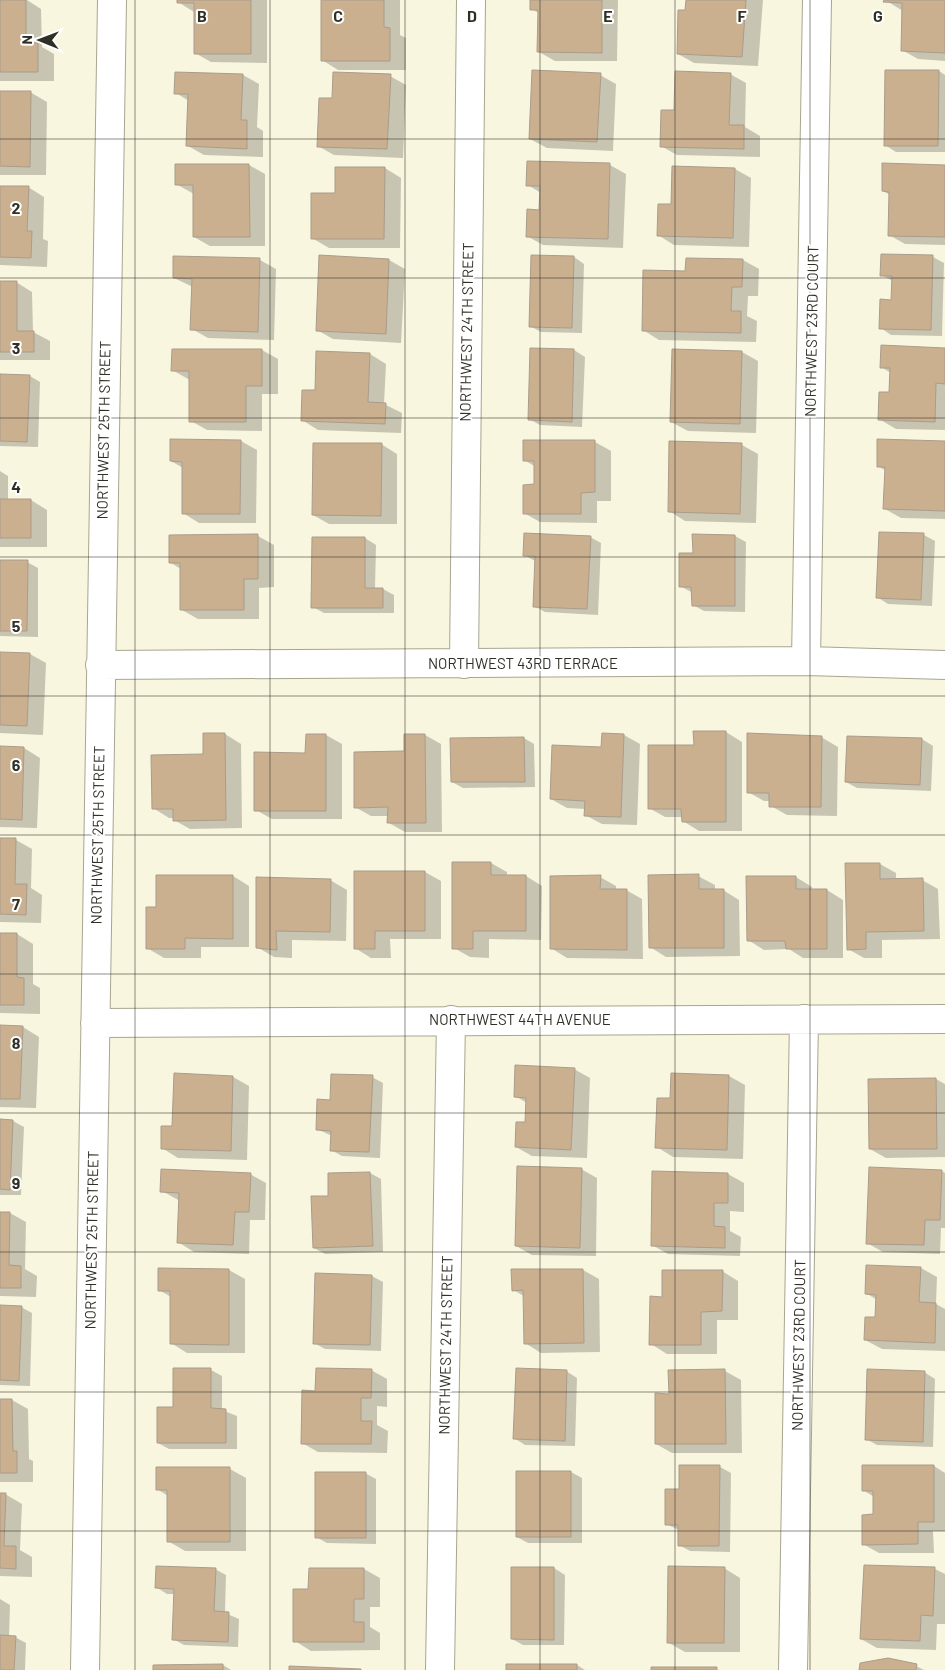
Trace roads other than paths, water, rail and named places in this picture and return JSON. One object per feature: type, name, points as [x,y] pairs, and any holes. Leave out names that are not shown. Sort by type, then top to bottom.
[{"type":"street","name":"NORTHWEST 25TH STREET","points":[[85,1670],[112,0]]},
{"type":"street","name":"NORTHWEST 24TH STREET","points":[[464,664],[471,0]]},
{"type":"street","name":"NORTHWEST 23RD COURT","points":[[806,661],[817,0]]},
{"type":"street","name":"NORTHWEST 43RD TERRACE","points":[[100,665],[806,661],[945,665]]},
{"type":"street","name":"NORTHWEST 44TH AVENUE","points":[[95,1023],[945,1019]]},
{"type":"street","name":"NORTHWEST 24TH STREET","points":[[440,1670],[451,1020]]},
{"type":"street","name":"NORTHWEST 23RD COURT","points":[[793,1670],[804,1020]]}]
